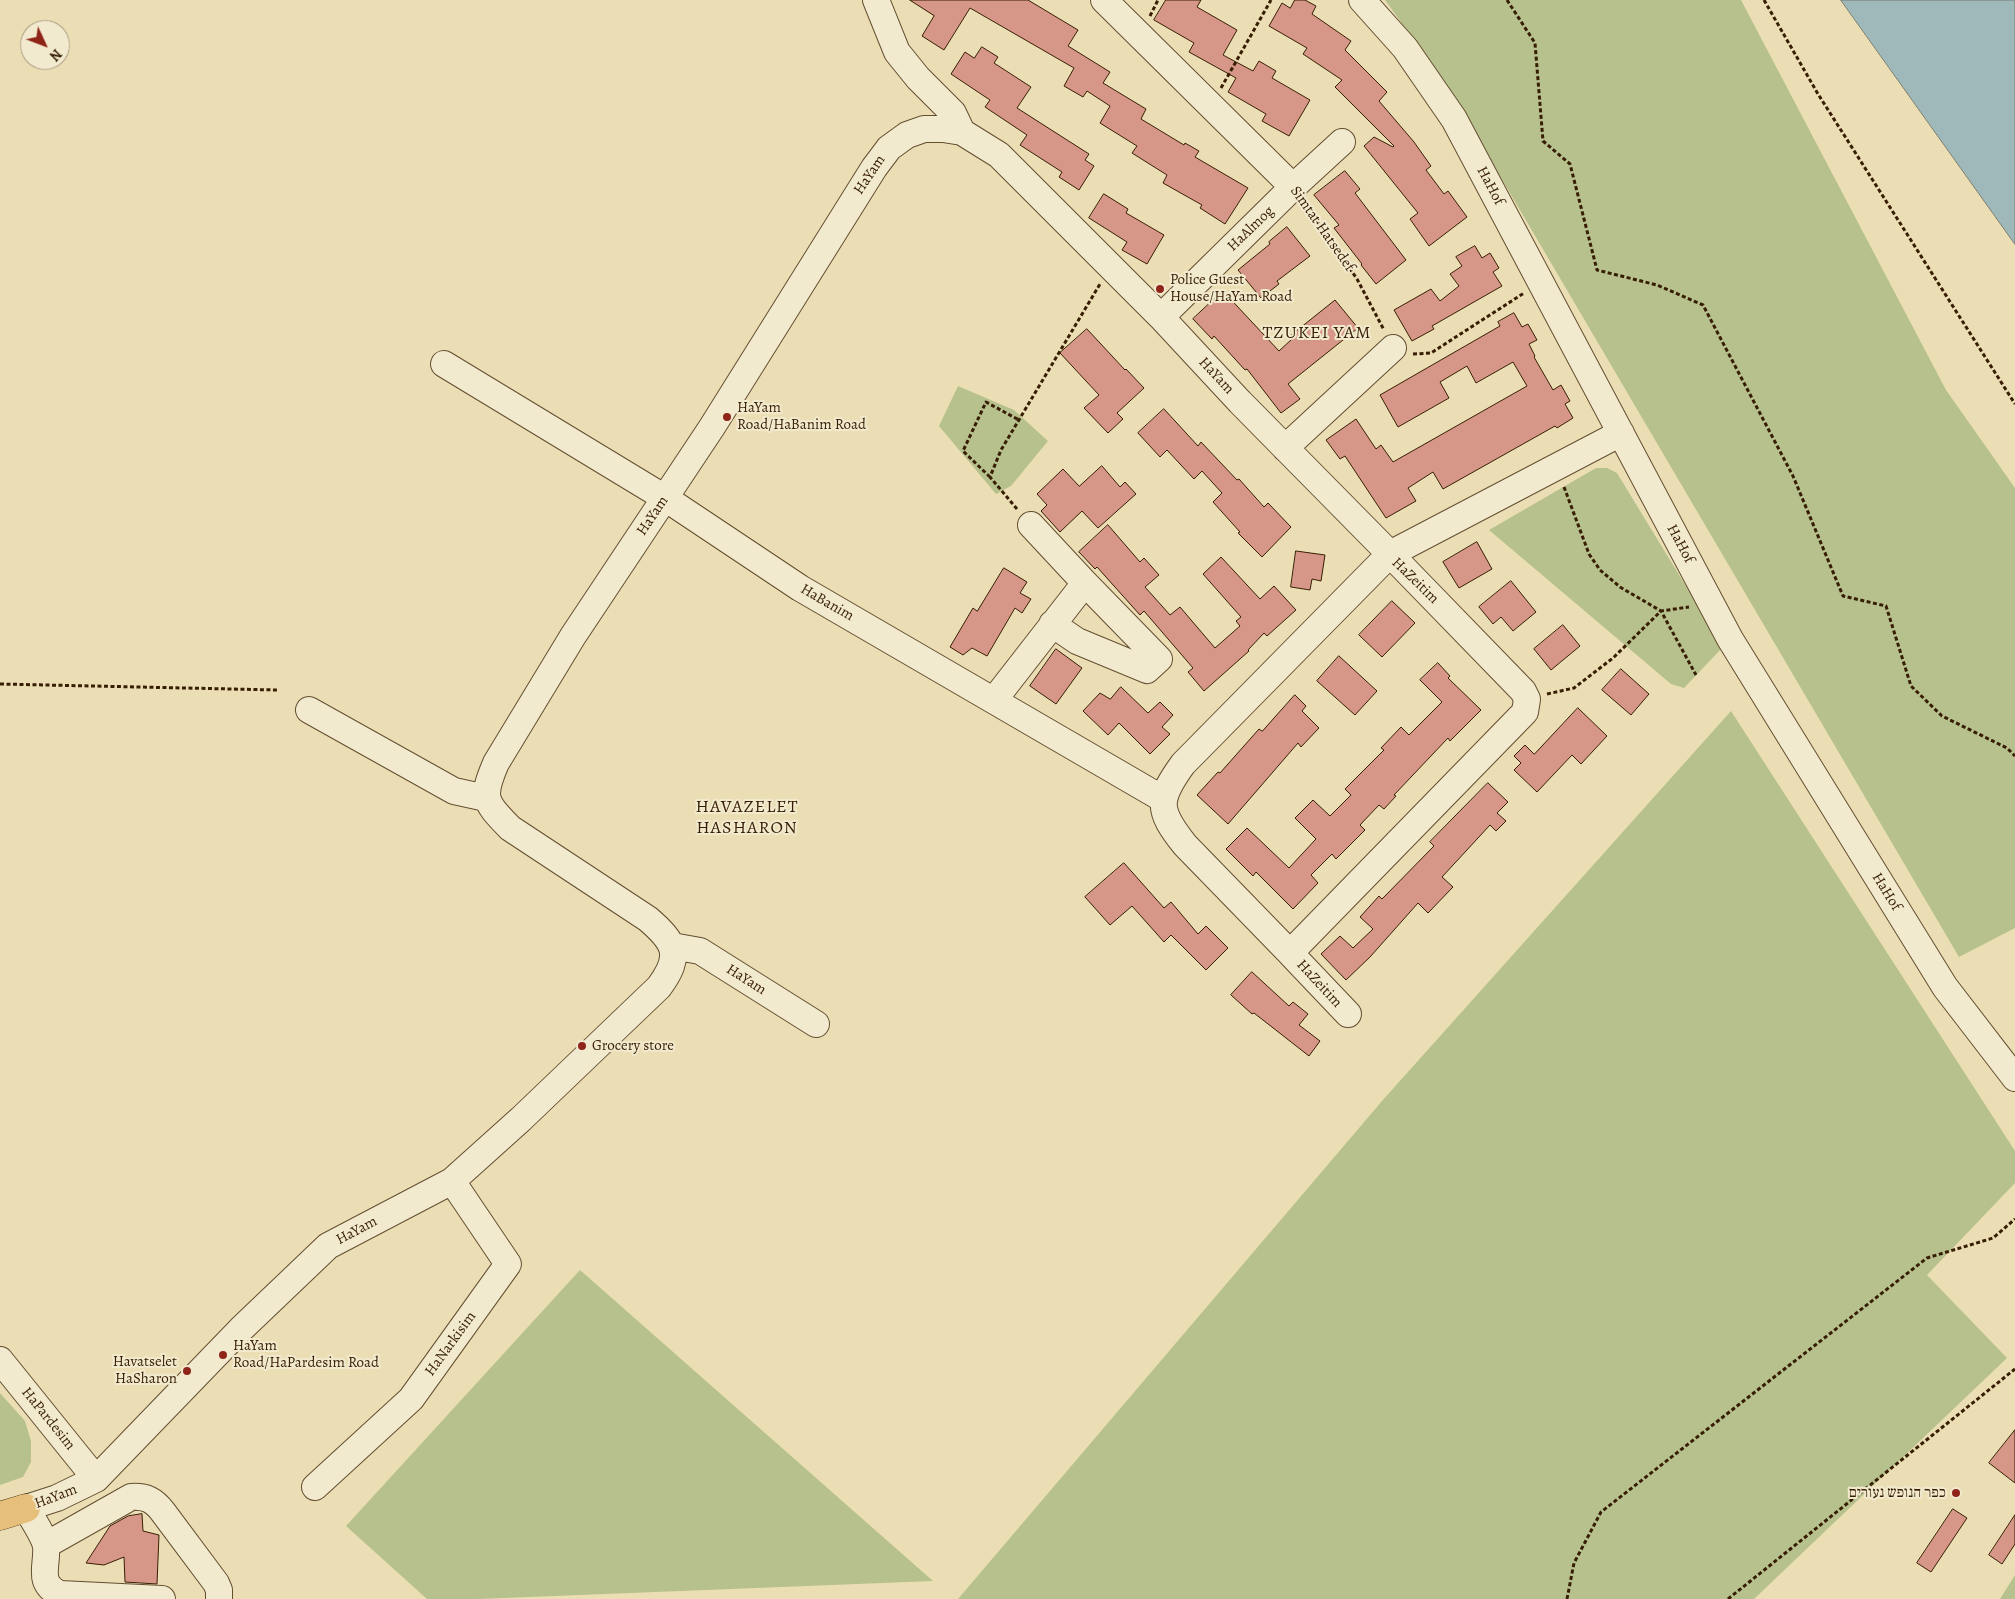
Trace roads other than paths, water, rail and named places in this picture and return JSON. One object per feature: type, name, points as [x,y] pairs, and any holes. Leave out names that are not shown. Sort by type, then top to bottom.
[{"type":"main road","points":[[0,1516],[26,1508]]},
{"type":"street","points":[[876,0],[898,52],[918,78],[952,113],[962,132]]},
{"type":"street","name":"Simtat Hatsedef","points":[[1104,0],[1294,187]]},
{"type":"street","name":"HaHof","points":[[1362,0],[1405,48],[1443,102],[1487,181],[1730,639],[1945,987],[2015,1078]]},
{"type":"street","name":"HaYam","points":[[486,798],[488,781],[496,763],[573,636],[712,427],[842,218],[889,148],[907,135],[924,129],[962,132],[999,155],[1161,317],[1285,448],[1390,554]]},
{"type":"street","name":"HaAlmog","points":[[1161,317],[1342,142]]},
{"type":"street","points":[[1285,448],[1394,348]]},
{"type":"street","name":"HaBanim","points":[[444,364],[665,498],[800,588],[1163,799]]},
{"type":"street","points":[[1390,554],[1621,433]]},
{"type":"street","points":[[1030,525],[1159,659],[1147,670],[1076,640],[1052,624]]},
{"type":"street","name":"HaZeitim","points":[[1290,953],[1525,712],[1527,699],[1523,691],[1390,554],[1183,764],[1171,781],[1163,799],[1165,813],[1172,828],[1185,845],[1348,1014]]},
{"type":"street","points":[[994,700],[1085,583]]},
{"type":"street","points":[[309,710],[454,791],[486,798],[496,814],[510,828],[648,919],[661,930],[672,946]]},
{"type":"street","name":"HaYam","points":[[26,1508],[58,1498],[96,1479],[241,1329],[328,1246],[452,1181],[542,1099],[659,987],[669,974],[674,961],[672,946],[700,951],[816,1024]]},
{"type":"street","name":"HaNarkisim","points":[[315,1487],[411,1399],[508,1264],[452,1181]]},
{"type":"street","name":"HaPardesim","points":[[0,1360],[96,1479]]},
{"type":"street","points":[[46,1545],[131,1497],[147,1498],[156,1503],[216,1583],[219,1590],[219,1599]]},
{"type":"street","points":[[26,1508],[46,1545],[45,1578],[47,1585],[52,1591],[60,1594],[162,1599]]},
{"type":"water","points":[[1841,0],[2015,0],[2015,244]]},
{"type":"place","name":"Police Guest House/HaYam Road","points":[[1160,289]]},
{"type":"place","name":"HaYam Road/HaBanim Road","points":[[727,417]]},
{"type":"place","name":"Grocery store","points":[[582,1046]]},
{"type":"place","name":"HaYam Road/HaPardesim Road","points":[[223,1355]]},
{"type":"place","name":"Havatselet HaSharon","points":[[187,1371]]},
{"type":"place","name":"כפר הנופש נעורים","points":[[1956,1493]]},
{"type":"district","name":"TZUKEI YAM","points":[[1317,334]]},
{"type":"district","name":"HAVAZELET HASHARON","points":[[747,818]]}]
